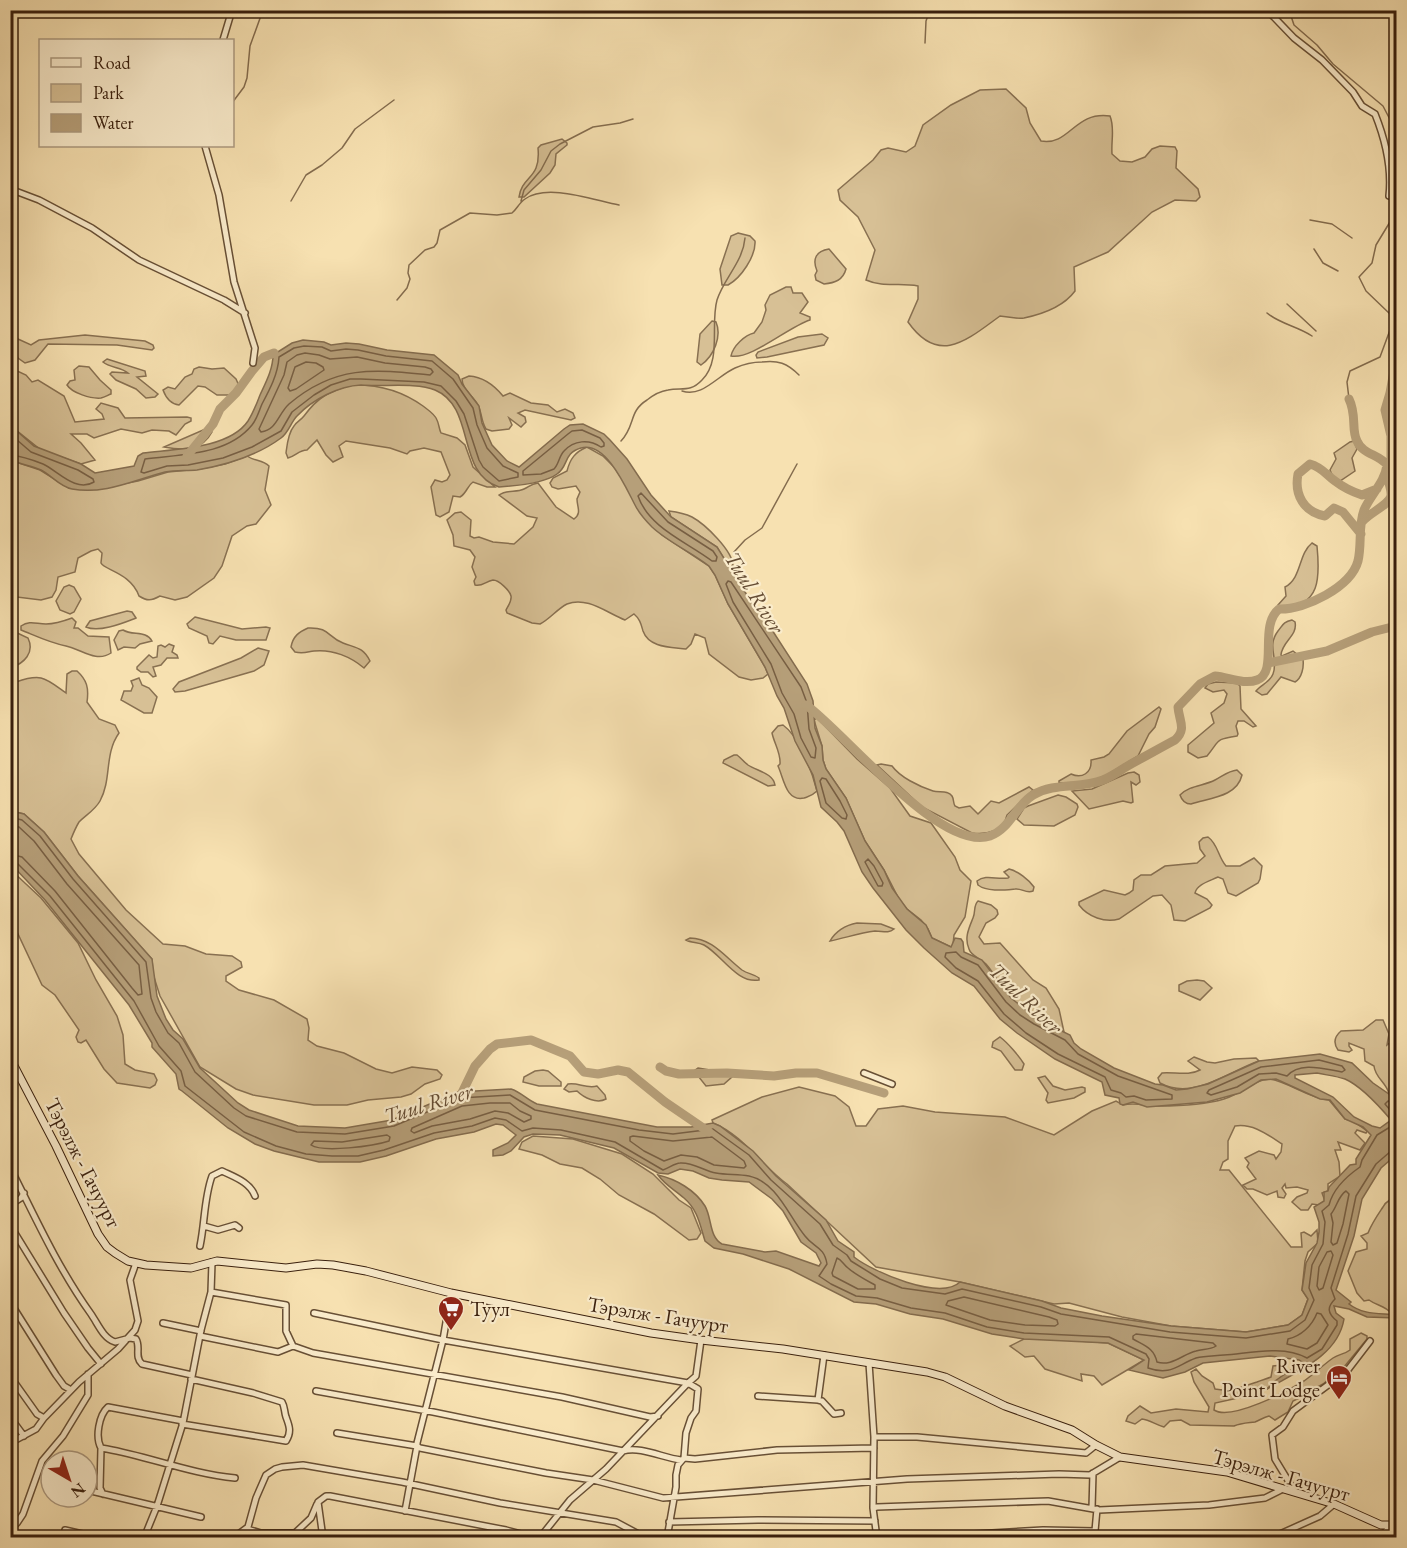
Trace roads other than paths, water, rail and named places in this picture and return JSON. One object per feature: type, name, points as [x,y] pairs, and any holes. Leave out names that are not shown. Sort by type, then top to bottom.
[{"type":"main road","name":"Тэрэлж - Гачуурт","points":[[10,1058],[100,1238],[111,1250],[128,1261],[187,1268],[221,1261],[286,1268],[317,1264],[333,1265],[366,1270],[451,1293],[561,1316],[701,1340],[898,1366],[945,1377],[992,1401],[1072,1430],[1120,1457],[1227,1472],[1334,1504],[1382,1525],[1394,1523]]},
{"type":"street","points":[[223,39],[232,10]]},
{"type":"street","points":[[1266,10],[1294,38],[1322,60],[1353,92],[1362,106],[1375,114],[1390,165],[1389,196]]},
{"type":"street","points":[[205,147],[219,195],[234,282],[255,348],[253,363]]},
{"type":"street","points":[[10,189],[39,200],[92,228],[139,260],[225,300],[245,313]]},
{"type":"street","points":[[864,1073],[892,1084]]},
{"type":"street","points":[[10,1167],[66,1275],[105,1335],[115,1342],[134,1338],[138,1342],[137,1356],[142,1364],[282,1402],[285,1405],[285,1416],[290,1422],[289,1437],[286,1441],[108,1407],[102,1414],[99,1427],[100,1488],[103,1494]]},
{"type":"street","points":[[200,1246],[206,1198],[212,1176],[216,1172],[222,1171],[244,1182],[253,1190],[255,1196]]},
{"type":"street","points":[[10,1205],[21,1198],[24,1193]]},
{"type":"street","points":[[10,1225],[64,1313],[101,1364]]},
{"type":"street","points":[[204,1226],[218,1230],[235,1225],[239,1228]]},
{"type":"street","points":[[144,1538],[157,1506],[183,1423],[200,1334],[211,1292],[212,1262]]},
{"type":"street","points":[[10,1442],[36,1429],[71,1390],[127,1340],[135,1330],[138,1321],[130,1280],[136,1263]]},
{"type":"street","points":[[211,1292],[286,1305],[286,1331],[293,1346],[308,1352],[572,1400],[646,1416],[658,1416]]},
{"type":"street","points":[[405,1511],[423,1412],[443,1340],[451,1293]]},
{"type":"street","points":[[10,1302],[56,1375],[64,1386],[71,1390]]},
{"type":"street","points":[[314,1313],[443,1340],[688,1383],[698,1389],[696,1411],[686,1433],[683,1459],[676,1474],[676,1487],[667,1538]]},
{"type":"street","points":[[163,1323],[278,1352],[293,1346]]},
{"type":"street","points":[[538,1537],[552,1525],[570,1500],[594,1480],[696,1376],[701,1340]]},
{"type":"street","points":[[1295,1492],[1275,1459],[1272,1435],[1283,1427],[1293,1411],[1347,1371],[1370,1341]]},
{"type":"street","points":[[818,1400],[824,1355]]},
{"type":"street","points":[[869,1363],[874,1437],[873,1508],[877,1538]]},
{"type":"street","points":[[17,1523],[23,1514],[42,1461],[63,1436],[88,1395],[88,1374]]},
{"type":"street","points":[[10,1376],[37,1414],[44,1418]]},
{"type":"street","points":[[316,1391],[623,1451],[628,1449],[683,1459],[777,1450],[874,1448]]},
{"type":"street","points":[[758,1396],[818,1400],[822,1401],[834,1414],[842,1413]]},
{"type":"street","points":[[10,1417],[21,1438]]},
{"type":"street","points":[[337,1433],[594,1480],[663,1498],[728,1491],[907,1479],[1090,1475],[1120,1457]]},
{"type":"street","points":[[874,1437],[917,1437],[1086,1453],[1096,1445]]},
{"type":"street","points":[[101,1448],[235,1478]]},
{"type":"street","points":[[233,1538],[247,1529],[266,1475],[274,1468],[303,1465],[554,1513],[562,1512],[616,1522],[645,1538]]},
{"type":"street","points":[[906,1538],[1043,1530],[1096,1534],[1093,1473]]},
{"type":"street","points":[[873,1508],[1048,1501],[1094,1509],[1209,1505],[1265,1498],[1283,1489]]},
{"type":"street","points":[[99,1493],[201,1517]]},
{"type":"street","points":[[247,1529],[261,1533],[295,1533],[311,1518],[318,1502],[330,1496],[533,1537],[551,1538]]},
{"type":"street","points":[[318,1502],[323,1538]]},
{"type":"street","points":[[1271,1538],[1320,1516],[1334,1504]]},
{"type":"street","points":[[669,1522],[875,1521]]},
{"type":"street","points":[[1380,1538],[1394,1523]]},
{"type":"street","points":[[65,1530],[100,1538]]},
{"type":"water","points":[[303,340],[331,345],[359,344],[387,350],[434,355],[458,375],[479,406],[482,423],[492,445],[507,461],[519,467],[570,425],[583,424],[604,434],[627,459],[651,495],[671,517],[717,547],[807,684],[813,701],[815,728],[822,746],[826,769],[846,798],[865,841],[907,909],[926,925],[932,938],[951,947],[955,938],[961,939],[964,952],[982,960],[1011,998],[1037,1019],[1070,1035],[1081,1049],[1114,1068],[1176,1090],[1208,1084],[1259,1061],[1320,1054],[1352,1063],[1373,1083],[1396,1099],[1396,1155],[1381,1168],[1362,1199],[1354,1236],[1336,1290],[1351,1302],[1349,1304],[1354,1308],[1372,1313],[1396,1315],[1396,1318],[1367,1317],[1349,1309],[1334,1306],[1336,1313],[1344,1319],[1334,1343],[1314,1362],[1267,1389],[1302,1362],[1270,1356],[1203,1363],[1185,1372],[1163,1378],[1129,1370],[1144,1360],[1108,1343],[1024,1339],[992,1334],[943,1319],[910,1314],[876,1304],[854,1302],[789,1269],[743,1254],[714,1248],[705,1241],[698,1218],[692,1208],[658,1175],[678,1182],[696,1195],[705,1206],[715,1237],[722,1244],[765,1252],[776,1251],[819,1266],[821,1263],[816,1253],[801,1242],[783,1211],[772,1199],[749,1182],[709,1178],[693,1171],[680,1169],[668,1174],[658,1173],[614,1148],[560,1135],[533,1134],[524,1137],[511,1151],[493,1156],[493,1150],[508,1143],[516,1135],[503,1125],[496,1124],[360,1162],[319,1162],[255,1144],[228,1128],[179,1089],[176,1074],[152,1047],[152,1043],[129,1005],[45,900],[11,864],[11,811],[24,814],[44,832],[78,876],[152,959],[157,996],[173,1030],[183,1039],[200,1068],[238,1103],[249,1110],[298,1126],[345,1128],[392,1120],[458,1092],[511,1089],[537,1104],[657,1127],[691,1127],[713,1123],[753,1151],[776,1176],[826,1220],[838,1241],[854,1252],[854,1257],[891,1277],[923,1286],[950,1287],[960,1282],[1042,1301],[1061,1308],[1171,1326],[1246,1332],[1288,1325],[1302,1315],[1308,1299],[1302,1290],[1306,1263],[1317,1243],[1319,1232],[1319,1222],[1314,1207],[1324,1201],[1324,1192],[1328,1191],[1329,1187],[1350,1165],[1356,1164],[1356,1159],[1371,1135],[1363,1127],[1345,1119],[1330,1100],[1320,1099],[1276,1079],[1261,1080],[1240,1093],[1207,1102],[1147,1107],[1133,1102],[1123,1105],[1120,1104],[1119,1098],[1105,1095],[1102,1082],[1055,1059],[1000,1019],[974,986],[952,973],[906,930],[873,888],[862,872],[844,831],[821,807],[813,775],[795,741],[784,708],[765,667],[728,604],[715,575],[709,566],[649,524],[638,511],[621,478],[607,458],[599,452],[590,448],[575,450],[561,471],[552,477],[529,484],[499,487],[486,480],[477,469],[456,410],[448,399],[435,390],[419,386],[361,385],[344,388],[318,399],[297,416],[284,436],[272,444],[241,458],[208,468],[165,472],[119,486],[84,490],[68,488],[41,470],[11,460],[11,426],[34,446],[81,464],[95,473],[134,466],[138,456],[143,453],[200,446],[228,437],[239,430],[250,418],[269,375],[273,355],[292,343]],"holes":[[[1317,1073],[1351,1082],[1370,1097],[1391,1120],[1380,1128],[1372,1126],[1354,1117],[1333,1097],[1295,1078],[1295,1075]]]},
{"type":"waterway","points":[[234,100],[244,87],[247,78],[250,46],[263,10]]},
{"type":"waterway","points":[[925,43],[926,21],[930,10]]},
{"type":"waterway","points":[[1289,10],[1294,25],[1317,45],[1333,64],[1383,106],[1396,131]]},
{"type":"waterway","points":[[291,201],[306,175],[342,148],[355,129],[394,100]]},
{"type":"waterway","points":[[521,201],[524,190],[541,170],[551,151],[560,144],[593,127],[633,119]]},
{"type":"waterway","points":[[397,300],[407,288],[410,279],[409,265],[425,250],[434,247],[440,230],[470,213],[497,215],[512,213],[525,199],[545,192],[570,194],[619,205]]},
{"type":"waterway","points":[[1349,399],[1347,382],[1350,371],[1380,357],[1390,330],[1390,314],[1366,291],[1359,277],[1372,263],[1376,245],[1396,212]]},
{"type":"waterway","points":[[1310,220],[1332,224],[1352,238]]},
{"type":"waterway","points":[[621,441],[629,430],[637,409],[651,397],[662,391],[693,387],[708,372],[714,352],[717,300],[741,255],[745,238]]},
{"type":"waterway","points":[[1314,249],[1323,263],[1338,271]]},
{"type":"waterway","points":[[1287,304],[1316,331]]},
{"type":"waterway","points":[[1267,313],[1312,336]]},
{"type":"waterway","points":[[187,456],[213,424],[220,409],[236,393],[252,371],[264,357],[274,353]]},
{"type":"waterway","points":[[1396,360],[1385,410],[1396,478]]},
{"type":"waterway","points":[[682,391],[703,389],[735,368],[755,362],[782,363],[799,375]]},
{"type":"waterway","points":[[806,705],[920,809],[946,826],[970,836],[990,836],[997,833],[1027,799],[1041,791],[1094,783],[1110,777],[1179,736],[1181,725],[1178,707],[1200,684],[1215,676],[1247,682],[1257,680],[1263,675],[1267,668],[1270,626],[1279,609],[1301,606],[1326,595],[1337,588],[1354,571],[1359,555],[1364,510],[1384,477],[1387,465],[1363,449],[1357,441],[1349,399]]},
{"type":"waterway","name":"Tuul River","points":[[734,552],[745,540],[762,528],[797,464]]},
{"type":"waterway","points":[[1361,534],[1343,512],[1334,508],[1325,516],[1311,511],[1299,495],[1298,474],[1310,464],[1321,469],[1348,490],[1362,495],[1377,489]]},
{"type":"waterway","points":[[1362,522],[1383,506],[1391,496],[1386,472]]},
{"type":"waterway","points":[[1268,663],[1327,651],[1372,632],[1396,626]]},
{"type":"waterway","name":"Tuul River","points":[[458,1101],[475,1066],[490,1049],[497,1044],[531,1040],[570,1056],[584,1072],[598,1074],[618,1070],[628,1072],[665,1102],[709,1132]]},
{"type":"waterway","points":[[660,1067],[679,1074],[727,1073],[774,1076],[817,1073],[884,1093]]},
{"type":"place","name":"Туул","points":[[451,1332]]},
{"type":"place","name":"River Point Lodge","points":[[1339,1401]]}]
